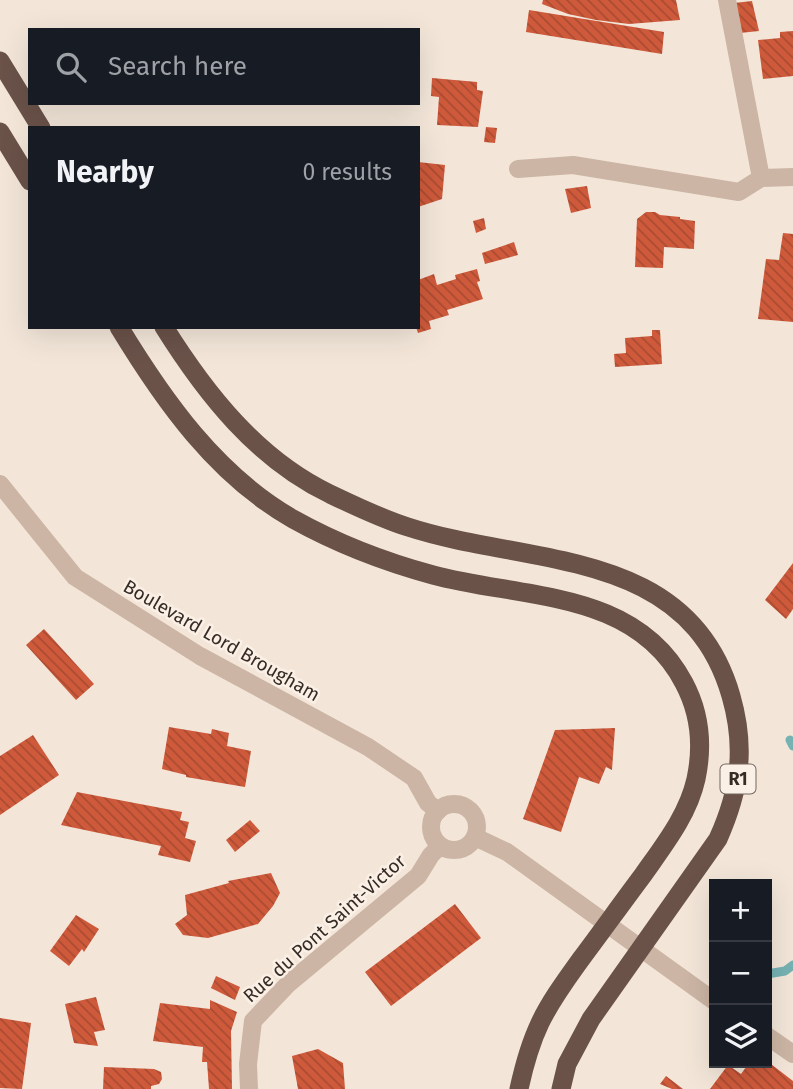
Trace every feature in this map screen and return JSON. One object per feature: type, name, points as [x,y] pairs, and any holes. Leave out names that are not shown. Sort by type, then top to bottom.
[{"type":"highway","points":[[0,61],[40,126]]},
{"type":"highway","points":[[0,132],[28,178]]},
{"type":"highway","name":"R1","points":[[120,329],[149,377],[200,440],[227,469],[258,496],[293,519],[382,559],[434,575],[558,599],[608,612],[639,629],[658,645],[682,678],[692,698],[699,726],[700,756],[686,808],[651,863],[554,998],[525,1060],[519,1089]]},
{"type":"highway","name":"R1","points":[[165,329],[221,409],[254,441],[327,493],[408,527],[602,570],[638,584],[673,604],[699,631],[717,660],[729,687],[738,719],[741,752],[733,808],[712,849],[591,1019],[567,1064],[561,1089]]},
{"type":"street","points":[[727,0],[761,178]]},
{"type":"street","points":[[518,169],[573,165],[739,192],[761,178],[793,177]]},
{"type":"street","name":"Boulevard Lord Brougham","points":[[0,484],[75,577],[200,656],[368,747],[414,778],[428,803],[438,811]]},
{"type":"street","points":[[457,804],[467,808],[474,816],[477,827],[475,837],[463,849],[447,849],[440,846],[434,838],[432,820],[446,805],[457,804]]},
{"type":"street","points":[[475,837],[507,852],[709,997]]},
{"type":"street","name":"Rue du Pont Saint-Victor","points":[[249,1089],[248,1064],[253,1021],[288,984],[418,876],[440,846]]},
{"type":"street","points":[[772,1039],[793,1054]]},
{"type":"building","points":[[543,0],[676,0],[680,20],[629,24],[596,20],[568,14],[542,4]]},
{"type":"building","points":[[752,1],[759,31],[740,33],[734,3]]},
{"type":"building","points":[[529,10],[664,32],[662,54],[526,32]]},
{"type":"building","points":[[793,31],[793,76],[763,79],[758,40],[780,38],[780,32]]},
{"type":"building","points":[[432,78],[477,82],[477,90],[483,91],[478,127],[437,125],[439,97],[431,96]]},
{"type":"building","points":[[486,127],[497,128],[495,143],[484,142]]},
{"type":"building","points":[[420,162],[445,165],[442,199],[420,206]]},
{"type":"building","points":[[587,186],[591,208],[571,213],[565,189]]},
{"type":"building","points":[[646,212],[695,221],[694,249],[664,247],[663,268],[635,267],[637,219]]},
{"type":"building","points":[[484,218],[486,229],[476,233],[473,221]]},
{"type":"building","points":[[783,233],[793,234],[793,322],[758,319],[766,259],[779,260]]},
{"type":"building","points":[[514,242],[518,255],[485,264],[482,253]]},
{"type":"building","points":[[477,269],[480,281],[477,282],[483,299],[447,310],[449,315],[429,321],[431,329],[418,333],[420,279],[434,274],[437,285],[456,279],[455,275]]},
{"type":"building","points":[[652,330],[660,330],[662,364],[615,367],[614,354],[626,353],[625,338],[652,336]]},
{"type":"building","points":[[793,563],[793,609],[786,619],[765,600]]},
{"type":"building","points":[[44,629],[94,684],[76,700],[26,645]]},
{"type":"building","points":[[169,727],[211,734],[212,729],[229,733],[227,746],[251,751],[245,787],[186,777],[162,769]]},
{"type":"building","points":[[615,728],[612,770],[606,767],[599,784],[579,777],[561,832],[523,819],[555,730]]},
{"type":"building","points":[[33,735],[59,775],[0,815],[0,756]]},
{"type":"building","points":[[77,792],[182,812],[180,820],[189,822],[185,838],[196,841],[190,862],[158,855],[161,846],[61,825]]},
{"type":"building","points":[[250,820],[260,831],[235,852],[226,840]]},
{"type":"building","points":[[271,873],[280,893],[258,924],[208,938],[183,935],[175,924],[187,915],[185,895],[229,883],[228,881]]},
{"type":"building","points":[[455,904],[481,938],[391,1006],[365,972]]},
{"type":"building","points":[[76,915],[99,929],[84,952],[82,949],[69,966],[50,951]]},
{"type":"building","points":[[216,976],[240,987],[235,1000],[211,988]]},
{"type":"building","points":[[96,997],[105,1030],[94,1032],[98,1046],[74,1043],[65,1004]]},
{"type":"building","points":[[210,1000],[237,1012],[231,1031],[232,1089],[209,1089],[207,1062],[202,1062],[203,1047],[153,1041],[160,1003],[210,1009]]},
{"type":"building","points":[[0,1018],[31,1023],[22,1089],[0,1088]]},
{"type":"building","points":[[318,1049],[343,1063],[345,1089],[298,1089],[292,1056]]},
{"type":"building","points":[[772,1065],[793,1081],[793,1089],[710,1089],[726,1068],[732,1068],[741,1074],[745,1068],[772,1068]]},
{"type":"building","points":[[104,1067],[154,1069],[161,1072],[162,1079],[159,1084],[151,1086],[151,1089],[103,1089]]},
{"type":"building","points":[[666,1076],[683,1089],[672,1089],[660,1084]]},
{"type":"waterway","points":[[790,740],[793,746]]},
{"type":"waterway","points":[[772,973],[785,971],[793,965]]}]
